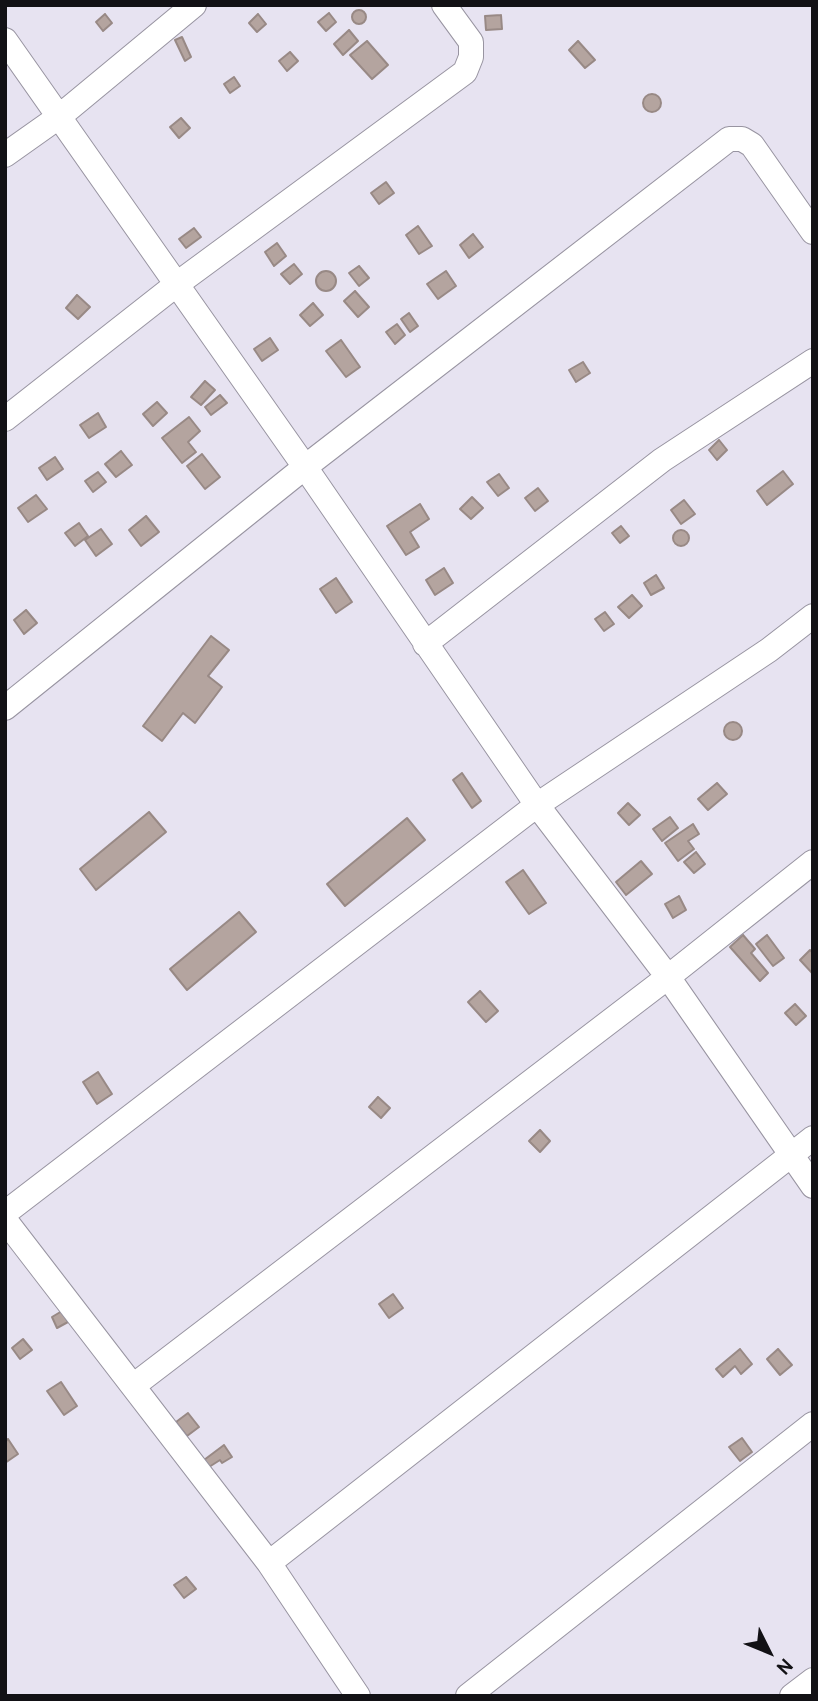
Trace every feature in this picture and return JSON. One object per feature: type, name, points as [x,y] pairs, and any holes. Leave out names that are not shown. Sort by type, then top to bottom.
[{"type":"street","points":[[5,155],[60,116],[194,5]]},
{"type":"street","points":[[5,419],[177,284],[465,72],[471,57],[471,42],[444,5]]},
{"type":"street","points":[[5,40],[305,467],[537,805],[668,977],[813,1186]]},
{"type":"street","points":[[5,708],[305,467],[729,139],[742,139],[752,145],[813,233]]},
{"type":"street","points":[[425,644],[662,460],[813,361]]},
{"type":"street","points":[[5,1213],[537,805],[769,650],[813,615]]},
{"type":"street","points":[[133,1387],[668,977],[813,862]]},
{"type":"street","points":[[268,1563],[813,1138]]},
{"type":"street","points":[[5,1220],[268,1563],[358,1696]]},
{"type":"street","points":[[468,1696],[813,1424]]},
{"type":"street","points":[[792,1696],[813,1680]]},
{"type":"building","points":[[359,10],[364,12],[364,22],[359,24],[354,22],[352,17],[354,12]]},
{"type":"building","points":[[329,13],[336,22],[326,31],[318,22]]},
{"type":"building","points":[[105,14],[112,23],[103,31],[96,22]]},
{"type":"building","points":[[258,14],[266,24],[257,32],[249,23]]},
{"type":"building","points":[[501,15],[502,29],[486,30],[485,16]]},
{"type":"building","points":[[349,30],[358,41],[343,55],[334,44]]},
{"type":"building","points":[[182,37],[191,57],[185,61],[175,40]]},
{"type":"building","points":[[367,41],[388,65],[372,79],[350,55]]},
{"type":"building","points":[[578,41],[595,60],[585,68],[569,50]]},
{"type":"building","points":[[290,52],[298,61],[287,71],[279,61]]},
{"type":"building","points":[[234,77],[240,86],[230,93],[224,84]]},
{"type":"building","points":[[648,94],[656,94],[661,103],[659,110],[648,112],[643,107],[643,99]]},
{"type":"building","points":[[181,118],[190,128],[179,138],[170,127]]},
{"type":"building","points":[[386,182],[394,193],[379,204],[371,193]]},
{"type":"building","points":[[418,226],[432,246],[419,254],[406,235]]},
{"type":"building","points":[[194,228],[201,237],[186,248],[179,239]]},
{"type":"building","points":[[473,234],[483,247],[469,258],[460,245]]},
{"type":"building","points":[[277,243],[286,256],[274,266],[265,252]]},
{"type":"building","points":[[294,264],[302,274],[290,284],[281,274]]},
{"type":"building","points":[[359,266],[369,278],[359,286],[349,273]]},
{"type":"building","points":[[326,271],[333,274],[336,281],[333,288],[326,291],[319,288],[316,281],[319,274]]},
{"type":"building","points":[[446,271],[456,286],[438,299],[427,284]]},
{"type":"building","points":[[355,291],[369,307],[358,317],[344,301]]},
{"type":"building","points":[[77,295],[90,307],[78,319],[66,308]]},
{"type":"building","points":[[313,303],[323,315],[310,326],[300,315]]},
{"type":"building","points":[[409,313],[418,326],[410,332],[401,319]]},
{"type":"building","points":[[397,324],[405,335],[395,344],[386,332]]},
{"type":"building","points":[[270,338],[278,350],[262,361],[254,349]]},
{"type":"building","points":[[341,340],[360,367],[346,377],[326,351]]},
{"type":"building","points":[[583,362],[590,373],[576,382],[569,370]]},
{"type":"building","points":[[205,381],[215,390],[201,405],[191,397]]},
{"type":"building","points":[[220,395],[227,403],[211,415],[205,407]]},
{"type":"building","points":[[157,402],[167,413],[153,426],[143,414]]},
{"type":"building","points":[[98,413],[106,427],[89,438],[80,425]]},
{"type":"building","points":[[189,417],[200,431],[188,442],[196,452],[182,463],[162,438]]},
{"type":"building","points":[[719,440],[727,450],[717,460],[709,450]]},
{"type":"building","points":[[121,451],[132,465],[116,477],[105,464]]},
{"type":"building","points":[[202,454],[220,477],[205,489],[187,466]]},
{"type":"building","points":[[55,457],[63,469],[47,480],[39,468]]},
{"type":"building","points":[[783,471],[793,484],[767,505],[757,491]]},
{"type":"building","points":[[98,472],[106,482],[93,492],[85,481]]},
{"type":"building","points":[[499,474],[509,488],[498,496],[487,482]]},
{"type":"building","points":[[538,488],[548,501],[535,511],[525,498]]},
{"type":"building","points":[[36,495],[47,509],[28,522],[18,508]]},
{"type":"building","points":[[472,497],[483,508],[471,519],[460,509]]},
{"type":"building","points":[[684,500],[695,514],[681,524],[671,510]]},
{"type":"building","points":[[420,504],[429,519],[410,532],[419,547],[406,555],[387,526]]},
{"type":"building","points":[[146,516],[159,532],[141,546],[129,530]]},
{"type":"building","points":[[79,523],[88,536],[75,546],[65,533]]},
{"type":"building","points":[[621,526],[629,536],[620,543],[612,533]]},
{"type":"building","points":[[101,529],[112,544],[96,556],[85,540]]},
{"type":"building","points":[[681,530],[687,532],[687,544],[681,546],[675,544],[673,538],[675,532]]},
{"type":"building","points":[[444,568],[453,583],[435,595],[426,580]]},
{"type":"building","points":[[656,575],[664,588],[651,595],[644,583]]},
{"type":"building","points":[[336,578],[352,602],[336,613],[320,589]]},
{"type":"building","points":[[632,595],[642,606],[629,618],[618,607]]},
{"type":"building","points":[[26,610],[37,623],[24,634],[14,620]]},
{"type":"building","points":[[605,612],[614,624],[604,631],[595,619]]},
{"type":"building","points":[[211,636],[229,650],[208,676],[222,687],[195,723],[183,713],[162,741],[143,726]]},
{"type":"building","points":[[733,722],[739,725],[742,731],[739,737],[733,740],[727,737],[724,731],[727,725]]},
{"type":"building","points":[[462,773],[481,801],[472,808],[453,780]]},
{"type":"building","points":[[717,783],[727,794],[708,810],[698,799]]},
{"type":"building","points":[[628,803],[640,815],[629,825],[618,813]]},
{"type":"building","points":[[149,812],[166,832],[96,890],[80,869]]},
{"type":"building","points":[[670,817],[678,828],[662,841],[653,829]]},
{"type":"building","points":[[407,818],[425,840],[345,906],[327,884]]},
{"type":"building","points":[[693,824],[699,834],[688,841],[694,849],[678,861],[665,843]]},
{"type":"building","points":[[696,852],[705,864],[694,873],[684,862]]},
{"type":"building","points":[[641,861],[652,874],[626,895],[616,882]]},
{"type":"building","points":[[523,870],[546,903],[529,914],[506,882]]},
{"type":"building","points":[[679,896],[686,910],[673,918],[665,904]]},
{"type":"building","points":[[239,912],[256,932],[187,990],[170,969]]},
{"type":"building","points":[[743,935],[755,949],[751,953],[768,973],[760,981],[730,947]]},
{"type":"building","points":[[767,935],[784,958],[773,966],[756,944]]},
{"type":"building","points":[[810,950],[813,953],[813,974],[800,960]]},
{"type":"building","points":[[480,991],[498,1011],[486,1022],[468,1002]]},
{"type":"building","points":[[795,1004],[806,1016],[796,1025],[785,1013]]},
{"type":"building","points":[[98,1072],[112,1094],[97,1104],[83,1082]]},
{"type":"building","points":[[378,1097],[390,1108],[381,1118],[369,1107]]},
{"type":"building","points":[[540,1130],[550,1141],[540,1152],[529,1141]]},
{"type":"building","points":[[393,1294],[403,1308],[389,1318],[379,1304]]},
{"type":"building","points":[[62,1311],[68,1322],[57,1328],[52,1317]]},
{"type":"building","points":[[23,1339],[32,1350],[20,1359],[12,1348]]},
{"type":"building","points":[[740,1349],[752,1364],[741,1374],[735,1366],[723,1377],[716,1369]]},
{"type":"building","points":[[778,1349],[792,1365],[780,1375],[767,1359]]},
{"type":"building","points":[[61,1382],[77,1406],[64,1415],[47,1391]]},
{"type":"building","points":[[188,1413],[199,1427],[187,1436],[176,1422]]},
{"type":"building","points":[[742,1438],[752,1452],[740,1461],[729,1447]]},
{"type":"building","points":[[8,1439],[18,1454],[5,1463],[5,1442]]},
{"type":"building","points":[[224,1445],[232,1457],[209,1467],[204,1460]]},
{"type":"building","points":[[186,1577],[196,1589],[184,1598],[174,1585]]}]
